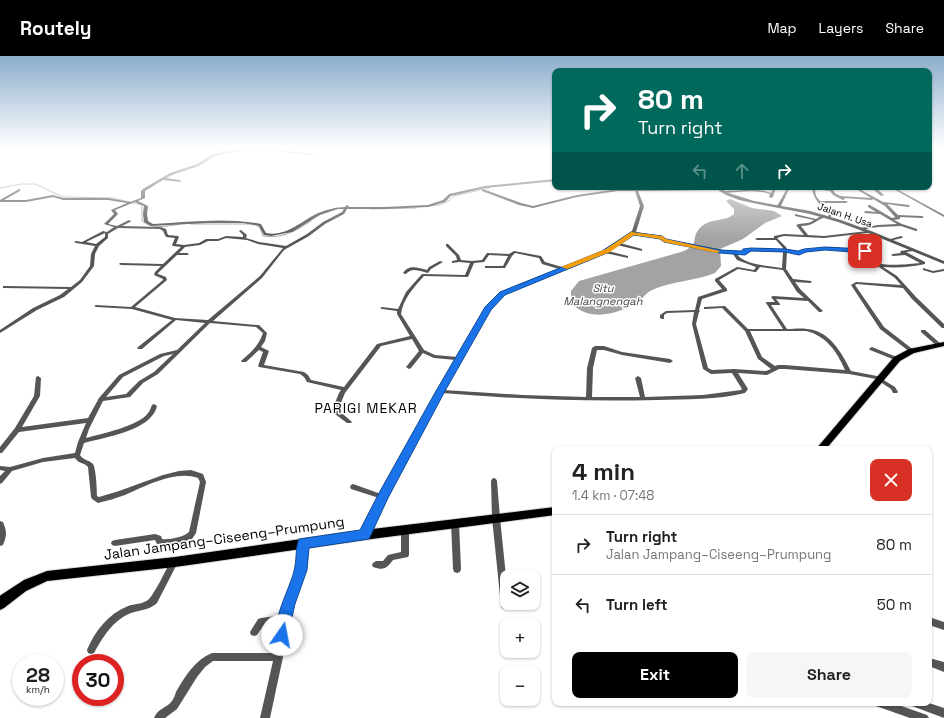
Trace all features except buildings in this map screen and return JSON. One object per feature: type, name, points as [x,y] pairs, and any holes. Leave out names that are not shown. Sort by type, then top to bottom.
[{"type":"main road","points":[[823,446],[897,359],[912,351],[941,344]]},
{"type":"main road","name":"Jalan Jampang–Ciseeng–Prumpung","points":[[1,600],[36,579],[48,576],[175,562],[303,543],[552,511]]},
{"type":"street","points":[[180,181],[163,179],[144,190],[143,198],[113,210],[116,214],[106,224],[117,227],[160,228],[165,230],[167,236],[177,237],[174,245],[184,246],[224,237],[244,239],[258,243],[286,247]]},
{"type":"street","points":[[135,201],[146,206],[146,222],[152,225],[244,222],[262,226],[265,234],[268,235],[291,231],[319,214],[332,209],[426,206],[444,202],[450,195],[485,187],[552,180]]},
{"type":"street","points":[[1,200],[19,190]]},
{"type":"street","points":[[364,535],[440,391],[488,309],[498,297],[507,291],[561,268],[606,252],[636,230],[642,206],[636,190],[618,190],[577,196],[533,207],[520,204],[483,190]]},
{"type":"street","name":"Jalan H. Usa","points":[[720,190],[748,201],[780,206],[829,217],[944,263]]},
{"type":"street","points":[[724,192],[751,190]]},
{"type":"street","points":[[765,190],[771,196],[774,190]]},
{"type":"street","points":[[780,206],[788,190]]},
{"type":"street","points":[[813,190],[813,194],[818,202],[831,212],[829,217]]},
{"type":"street","points":[[831,190],[835,195],[841,197],[874,199]]},
{"type":"street","points":[[859,190],[883,203],[908,206]]},
{"type":"street","points":[[876,190],[882,194]]},
{"type":"street","points":[[896,190],[944,216]]},
{"type":"street","points":[[1,200],[26,201],[53,196],[63,199],[112,199],[130,203]]},
{"type":"street","points":[[818,202],[846,203],[841,197]]},
{"type":"street","points":[[883,203],[899,218],[891,219]]},
{"type":"street","points":[[869,206],[901,225]]},
{"type":"street","points":[[101,399],[128,396],[141,382],[156,373],[208,323],[261,277],[286,247],[308,235],[324,223],[344,213],[346,208]]},
{"type":"street","points":[[866,212],[882,213]]},
{"type":"street","points":[[796,215],[816,220]]},
{"type":"street","points":[[808,237],[798,225],[806,225],[824,216]]},
{"type":"street","points":[[896,216],[922,217]]},
{"type":"street","points":[[84,242],[129,221]]},
{"type":"street","points":[[861,229],[878,226],[901,225],[916,227]]},
{"type":"street","points":[[241,231],[245,235],[244,239]]},
{"type":"street","points":[[99,232],[106,233]]},
{"type":"street","points":[[776,239],[775,237],[779,235],[830,237],[868,232]]},
{"type":"street","points":[[0,332],[35,309],[58,299],[81,281],[92,266],[93,254],[97,245],[107,237],[106,233]]},
{"type":"street","points":[[633,233],[662,237],[664,240],[734,253],[745,253],[745,251],[751,249],[799,253],[804,250],[830,248],[862,250],[869,253],[879,254]]},
{"type":"street","points":[[889,240],[901,237]]},
{"type":"street","points":[[757,238],[776,239],[784,246],[784,268],[799,291],[821,311]]},
{"type":"street","points":[[76,242],[97,245]]},
{"type":"street","points":[[618,244],[641,250]]},
{"type":"street","points":[[447,245],[458,256],[459,260]]},
{"type":"street","points":[[132,308],[165,280],[165,278],[155,274],[184,246]]},
{"type":"street","points":[[905,254],[903,252],[912,250]]},
{"type":"street","points":[[453,262],[459,260],[472,262],[484,261],[488,254],[510,255],[518,252],[530,256],[540,257],[543,263],[561,268]]},
{"type":"street","points":[[606,252],[627,257]]},
{"type":"street","points":[[734,253],[738,259],[758,266],[784,268]]},
{"type":"street","points":[[869,253],[872,260],[896,277],[944,327]]},
{"type":"street","points":[[175,254],[187,254]]},
{"type":"street","points":[[878,265],[891,266],[895,264],[920,264],[924,262],[905,254],[892,255]]},
{"type":"street","points":[[486,267],[504,267],[510,255]]},
{"type":"street","points":[[441,262],[420,278],[406,296],[399,310],[400,318],[422,351],[434,356],[459,359]]},
{"type":"street","points":[[405,273],[410,268],[427,272],[467,276],[472,262]]},
{"type":"street","points":[[121,264],[164,265]]},
{"type":"street","points":[[758,266],[755,271],[737,268],[716,280],[725,290],[702,297],[695,325],[707,370],[767,373],[771,372],[774,368]]},
{"type":"street","points":[[924,268],[933,272],[944,270]]},
{"type":"street","points":[[792,280],[810,282]]},
{"type":"street","points":[[905,287],[856,283],[853,285],[882,328],[912,351]]},
{"type":"street","points":[[4,287],[72,288]]},
{"type":"street","points":[[786,330],[768,303],[778,304],[773,297],[809,300]]},
{"type":"street","points":[[96,306],[132,308],[175,319],[257,326],[265,334],[258,348],[244,361]]},
{"type":"street","points":[[382,308],[399,310]]},
{"type":"street","points":[[706,308],[723,308],[747,330],[760,358],[774,368],[785,367],[849,372],[880,378],[893,388],[895,392]]},
{"type":"street","points":[[662,318],[662,315],[666,312],[698,312]]},
{"type":"street","points":[[140,348],[175,319]]},
{"type":"street","points":[[747,330],[811,331],[832,343],[838,350],[849,372]]},
{"type":"street","points":[[923,331],[941,344]]},
{"type":"street","points":[[349,422],[336,412],[336,407],[345,389],[379,345],[412,337]]},
{"type":"street","points":[[258,348],[266,351],[262,366],[264,367],[302,373],[309,381],[345,389]]},
{"type":"street","points":[[589,399],[590,368],[595,348],[604,348],[622,353],[670,361]]},
{"type":"street","points":[[872,349],[897,359]]},
{"type":"street","points":[[115,543],[155,537],[158,538],[160,542],[165,543],[189,537],[192,533],[203,482],[201,476],[192,473],[155,479],[98,500],[94,497],[91,467],[89,464],[80,460],[77,455],[90,420],[101,399],[121,376],[162,355],[178,351]]},
{"type":"street","points":[[409,367],[422,351]]},
{"type":"street","points":[[440,391],[589,399],[643,399],[708,396],[743,392],[745,389],[734,371]]},
{"type":"street","points":[[0,451],[17,430],[37,396],[38,378]]},
{"type":"street","points":[[638,378],[643,399]]},
{"type":"street","points":[[81,442],[122,431],[131,427],[149,417],[154,406]]},
{"type":"street","points":[[17,430],[90,420]]},
{"type":"street","points":[[0,468],[10,469],[43,460],[77,455]]},
{"type":"street","points":[[0,481],[10,469]]},
{"type":"street","points":[[494,481],[501,570]]},
{"type":"street","points":[[353,488],[383,497]]},
{"type":"street","points":[[455,523],[457,569]]},
{"type":"street","points":[[0,524],[2,531],[0,543]]},
{"type":"street","points":[[376,565],[384,565],[390,558],[405,556],[405,530]]},
{"type":"street","points":[[265,718],[279,657],[285,620],[301,570],[303,543]]},
{"type":"street","points":[[91,650],[105,625],[115,617],[128,610],[151,603],[154,600],[175,562]]},
{"type":"street","points":[[254,632],[261,622],[285,620]]},
{"type":"street","points":[[932,622],[944,626]]},
{"type":"street","points":[[159,718],[160,715],[174,707],[196,670],[205,660],[212,657],[279,657]]},
{"type":"street","points":[[932,663],[944,667]]},
{"type":"street","points":[[888,706],[924,718]]},
{"type":"street","points":[[924,706],[944,713]]},
{"type":"water","name":"Situ Malangnengah","points":[[730,199],[752,208],[774,211],[782,216],[765,223],[743,239],[720,249],[721,266],[715,273],[660,287],[650,291],[632,305],[605,314],[596,315],[587,313],[571,303],[571,291],[579,281],[681,252],[691,247],[701,227],[709,222],[726,218],[734,214],[734,209],[726,201]]},
{"type":"waterway","points":[[547,182],[552,181]]},
{"type":"waterway","points":[[0,188],[21,184],[35,184],[63,197],[113,198],[142,205],[142,221],[151,226],[161,227],[181,224]]},
{"type":"waterway","points":[[429,206],[439,205],[449,201],[454,196],[489,188]]},
{"type":"waterway","points":[[371,209],[416,208]]},
{"type":"waterway","points":[[257,226],[260,228],[263,236],[270,237],[283,235],[294,231],[311,221]]},
{"type":"waterway","points":[[191,224],[249,224]]},
{"type":"slow traffic","points":[[565,267],[608,250],[633,233],[662,237],[664,240],[690,244],[717,251]]},
{"type":"district","name":"PARIGI MEKAR","points":[[366,408]]},
{"type":"route","points":[[282,635],[289,604],[301,570],[303,543],[364,535],[440,391],[488,309],[502,293],[604,252],[633,233],[662,237],[664,240],[720,251],[745,253],[745,251],[751,249],[785,250],[799,253],[804,250],[825,248],[865,251]]}]
